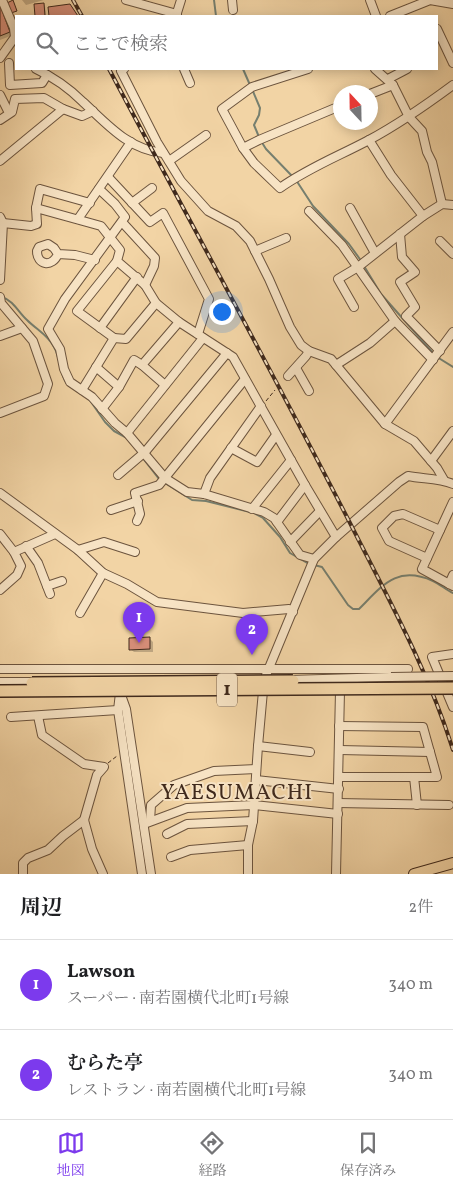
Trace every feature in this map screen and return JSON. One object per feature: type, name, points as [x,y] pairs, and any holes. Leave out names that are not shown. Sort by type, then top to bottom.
[{"type":"highway","name":"1","points":[[0,683],[453,680]]},
{"type":"highway","name":"1","points":[[0,692],[453,689]]},
{"type":"main road","points":[[414,874],[453,863]]},
{"type":"street","points":[[0,58],[15,37],[14,28],[2,0]]},
{"type":"street","points":[[130,1],[177,15],[181,0]]},
{"type":"street","points":[[232,0],[233,10]]},
{"type":"street","points":[[370,0],[376,15]]},
{"type":"street","points":[[392,15],[430,0],[453,4]]},
{"type":"street","points":[[438,32],[453,63]]},
{"type":"street","points":[[0,63],[13,63],[10,85],[42,82],[47,75]]},
{"type":"street","points":[[38,70],[74,95],[118,134],[150,152],[163,153]]},
{"type":"street","points":[[122,70],[121,71],[163,153],[181,181],[208,211],[236,226],[250,241],[290,327],[301,346],[331,359],[385,424],[414,441],[444,480]]},
{"type":"street","points":[[184,70],[190,83]]},
{"type":"street","points":[[305,70],[252,87],[222,109],[243,148],[254,163],[280,188],[296,177],[369,140],[409,117],[453,85]]},
{"type":"street","points":[[377,70],[391,82],[409,117],[422,130],[442,204]]},
{"type":"street","points":[[378,89],[406,70]]},
{"type":"street","points":[[0,95],[9,113]]},
{"type":"street","points":[[0,120],[12,112],[15,99],[44,98],[82,116],[93,111]]},
{"type":"street","points":[[0,161],[64,108]]},
{"type":"street","points":[[243,148],[333,109]]},
{"type":"street","points":[[169,162],[206,136]]},
{"type":"street","points":[[369,140],[423,216]]},
{"type":"street","points":[[78,219],[131,142]]},
{"type":"street","points":[[108,177],[150,222],[163,213],[209,299],[200,336],[128,433]]},
{"type":"street","points":[[132,203],[152,188]]},
{"type":"street","points":[[0,280],[1,220],[31,226],[37,224],[36,208],[40,189],[90,203]]},
{"type":"street","points":[[99,189],[116,204],[125,217],[65,299],[48,329],[60,350],[66,376],[70,382],[92,397],[115,423],[128,433],[142,455],[159,473],[162,481],[187,492],[204,494],[264,512],[274,518],[300,555],[314,559]]},
{"type":"street","points":[[354,307],[338,279],[358,267],[423,216],[442,204],[453,205]]},
{"type":"street","points":[[36,208],[101,226],[120,250],[116,261],[77,311],[114,338],[126,339],[156,303]]},
{"type":"street","points":[[350,208],[376,253]]},
{"type":"street","points":[[309,211],[342,245],[395,321],[433,360]]},
{"type":"street","points":[[122,222],[155,258],[154,266],[145,285]]},
{"type":"street","points":[[400,234],[402,257],[415,272],[400,282],[415,307],[406,316],[440,351]]},
{"type":"street","points":[[255,251],[286,238]]},
{"type":"street","points":[[440,241],[453,254]]},
{"type":"street","points":[[58,254],[75,255],[95,260]]},
{"type":"street","points":[[116,261],[145,285],[156,303],[179,322],[233,357],[304,485],[336,537]]},
{"type":"street","points":[[100,328],[136,277]]},
{"type":"street","points":[[0,297],[0,303],[32,341],[48,384],[44,396],[0,413]]},
{"type":"street","points":[[336,365],[370,343],[395,321]]},
{"type":"street","points":[[142,365],[179,322]]},
{"type":"street","points":[[0,336],[22,328]]},
{"type":"street","points":[[385,424],[453,332]]},
{"type":"street","points":[[82,390],[114,338]]},
{"type":"street","points":[[288,376],[309,351]]},
{"type":"street","points":[[118,475],[142,455],[227,353]]},
{"type":"street","points":[[102,409],[119,387],[134,360],[165,385]]},
{"type":"street","points":[[96,367],[119,387]]},
{"type":"street","points":[[296,368],[309,391]]},
{"type":"street","points":[[137,521],[140,514],[135,493],[162,481],[245,379]]},
{"type":"street","points":[[204,494],[210,478],[261,406]]},
{"type":"street","points":[[431,461],[453,431]]},
{"type":"street","points":[[232,448],[257,462],[276,435]]},
{"type":"street","points":[[252,509],[291,460]]},
{"type":"street","points":[[248,874],[248,845],[253,821],[264,680],[314,559],[336,537],[408,476],[444,480],[453,484]]},
{"type":"street","points":[[277,522],[304,485]]},
{"type":"street","points":[[0,493],[78,550],[103,573],[127,584],[157,602],[243,613],[289,610],[293,612]]},
{"type":"street","points":[[111,510],[138,501]]},
{"type":"street","points":[[453,502],[422,569],[451,585],[453,575]]},
{"type":"street","points":[[290,542],[320,510]]},
{"type":"street","points":[[428,558],[389,542],[382,528],[394,516],[402,514],[440,530]]},
{"type":"street","points":[[0,534],[14,552],[21,566],[17,575],[0,590]]},
{"type":"street","points":[[14,552],[55,534]]},
{"type":"street","points":[[78,550],[104,542],[135,552]]},
{"type":"street","points":[[26,546],[38,563],[50,594]]},
{"type":"street","points":[[80,612],[103,573]]},
{"type":"street","points":[[47,586],[62,581]]},
{"type":"street","points":[[453,654],[432,657],[453,707]]},
{"type":"street","points":[[0,669],[408,669]]},
{"type":"street","points":[[0,683],[453,676]]},
{"type":"street","points":[[118,681],[126,709],[147,822],[151,874]]},
{"type":"street","points":[[0,692],[120,693],[453,689]]},
{"type":"street","points":[[336,874],[340,691]]},
{"type":"street","points":[[120,693],[118,710],[142,874]]},
{"type":"street","points":[[11,717],[118,710]]},
{"type":"street","points":[[38,716],[42,735],[84,764],[104,767]]},
{"type":"street","points":[[339,726],[423,727],[436,778],[339,776]]},
{"type":"street","points":[[258,746],[310,752]]},
{"type":"street","points":[[340,750],[430,752]]},
{"type":"street","points":[[103,874],[92,849],[84,820],[97,775],[104,767]]},
{"type":"street","points":[[147,822],[151,805],[174,785],[214,771],[256,769]]},
{"type":"street","points":[[414,777],[417,805]]},
{"type":"street","points":[[256,780],[339,789]]},
{"type":"street","points":[[338,803],[449,805]]},
{"type":"street","points":[[147,822],[187,808],[254,805],[338,814]]},
{"type":"street","points":[[23,874],[23,863],[28,858],[48,850],[84,820]]},
{"type":"street","points":[[167,834],[187,824],[253,821]]},
{"type":"street","points":[[171,857],[190,850],[248,845]]},
{"type":"path","points":[[261,406],[275,390]]},
{"type":"path","points":[[104,767],[112,759],[124,752]]},
{"type":"building","points":[[13,0],[17,11],[11,13],[7,3]]},
{"type":"building","points":[[44,3],[45,15],[35,15],[34,4]]},
{"type":"building","points":[[70,4],[77,15],[49,15],[48,7]]},
{"type":"building","points":[[0,5],[10,32],[0,36]]},
{"type":"building","points":[[150,637],[150,649],[129,650],[129,638]]},
{"type":"waterway","points":[[214,0],[216,15]]},
{"type":"waterway","points":[[243,70],[250,85]]},
{"type":"waterway","points":[[252,89],[260,108],[254,125],[259,137]]},
{"type":"waterway","points":[[261,141],[266,149],[293,177]]},
{"type":"waterway","points":[[296,180],[313,206],[349,244],[362,262]]},
{"type":"waterway","points":[[364,266],[381,294],[434,354]]},
{"type":"waterway","points":[[2,297],[13,304],[52,343],[67,384]]},
{"type":"waterway","points":[[437,357],[453,367]]},
{"type":"waterway","points":[[89,399],[105,422],[114,431],[127,438]]},
{"type":"waterway","points":[[142,457],[159,479]]},
{"type":"waterway","points":[[165,483],[192,500],[206,501],[254,513],[263,518],[280,537],[290,553],[309,564]]},
{"type":"waterway","points":[[314,565],[322,567],[348,605],[353,609],[359,609],[383,585],[400,576],[410,575],[436,582],[453,593]]},
{"type":"railway","points":[[73,0],[81,15]]},
{"type":"railway","points":[[110,70],[291,409],[393,607],[432,691],[453,750]]},
{"type":"place","name":"Lawson","points":[[139,643]]},
{"type":"place","name":"むらた亭","points":[[252,655]]},
{"type":"district","name":"YAESUMACHI","points":[[237,793]]}]
